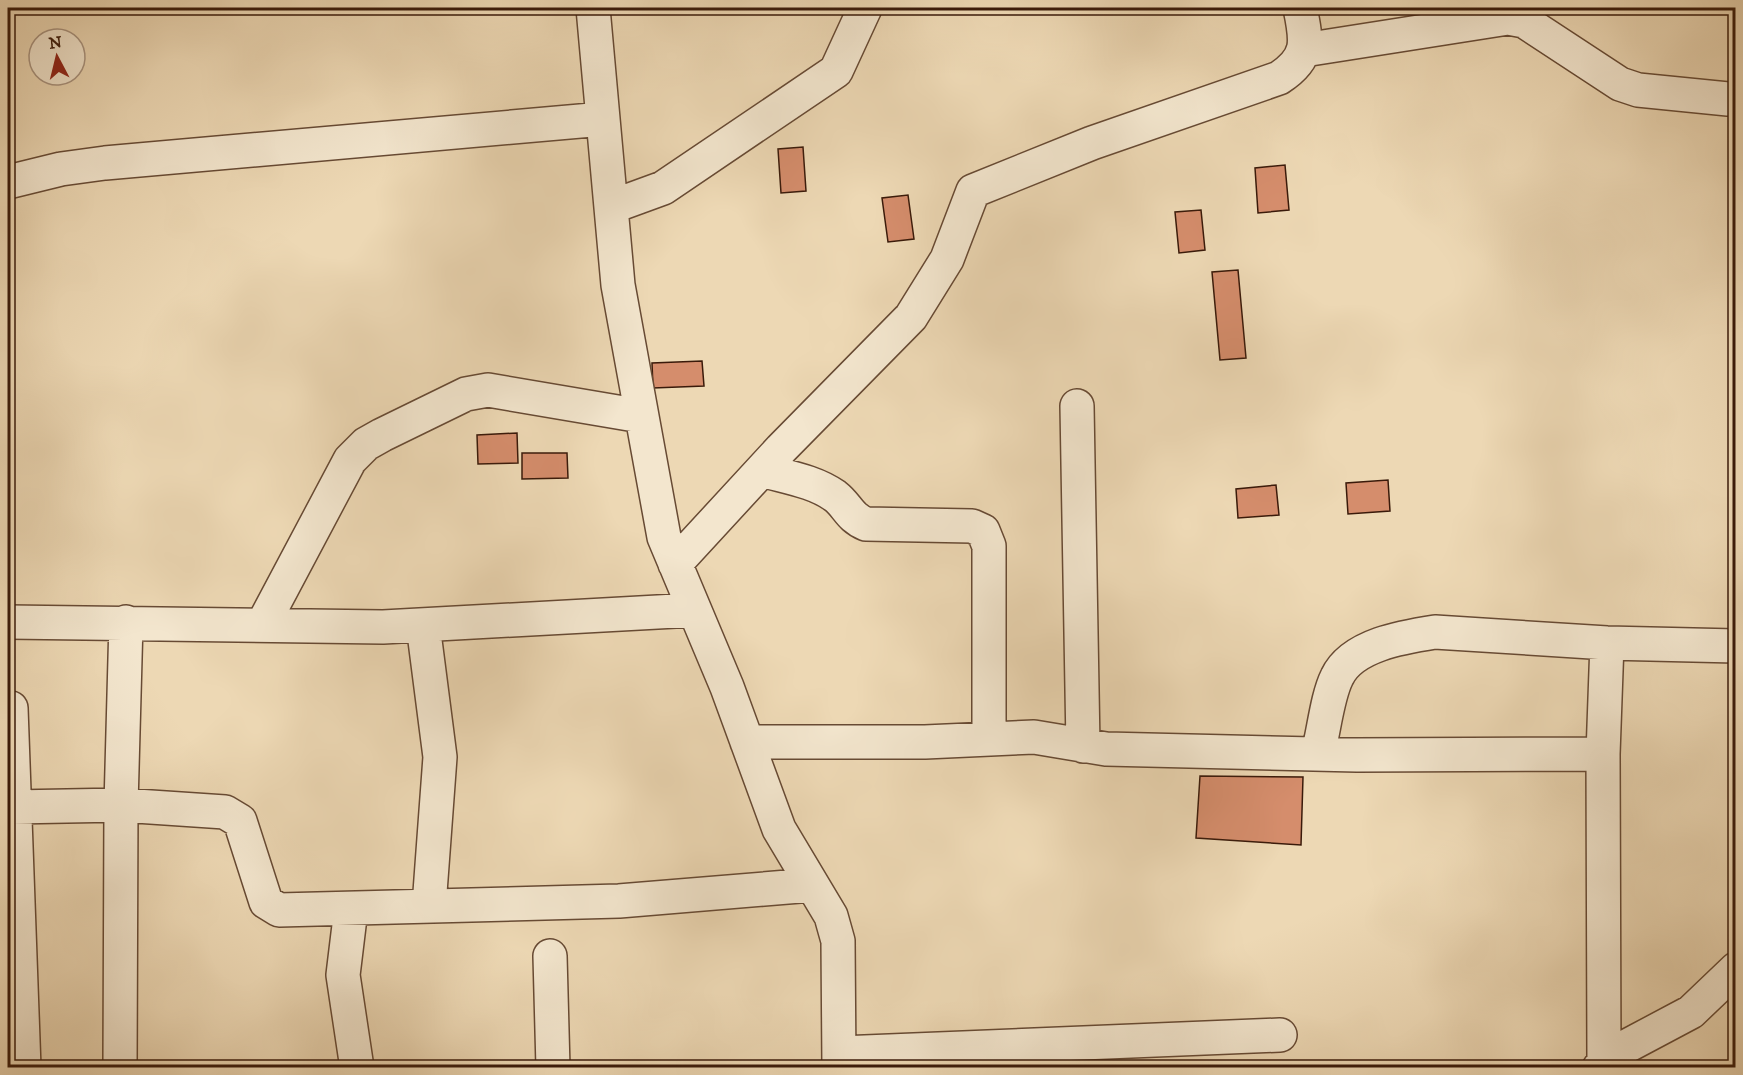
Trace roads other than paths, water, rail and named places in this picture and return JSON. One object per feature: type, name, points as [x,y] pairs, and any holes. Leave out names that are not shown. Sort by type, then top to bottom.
[{"type":"street","points":[[593,8],[618,285],[664,537],[747,742],[779,830],[831,916],[838,941],[840,1060],[1280,1035]]},
{"type":"street","points":[[611,207],[663,188],[836,71],[865,8]]},
{"type":"street","points":[[675,564],[762,470],[911,317],[947,260],[973,190],[1092,142],[1279,78],[1294,68],[1304,50],[1306,35],[1300,8]]},
{"type":"street","points":[[1304,50],[1508,18],[1524,21],[1620,84],[1638,90],[1728,99]]},
{"type":"street","points":[[8,182],[61,169],[105,163],[603,119]]},
{"type":"street","points":[[263,624],[350,460],[366,444],[466,394],[488,390],[641,416]]},
{"type":"street","points":[[1077,406],[1083,746]]},
{"type":"street","points":[[762,470],[817,486],[836,497],[854,520],[866,524],[972,526],[983,531],[989,546],[989,739]]},
{"type":"street","points":[[8,622],[383,627],[694,610]]},
{"type":"street","points":[[120,1068],[121,805],[124,781],[126,622]]},
{"type":"street","points":[[423,625],[440,757],[429,906]]},
{"type":"street","points":[[1318,753],[1336,678],[1346,663],[1365,651],[1411,636],[1435,632],[1607,643],[1736,646]]},
{"type":"street","points":[[1601,1065],[1603,754],[1607,643]]},
{"type":"street","points":[[11,708],[10,810],[24,1068]]},
{"type":"street","points":[[747,742],[925,742],[1034,737],[1106,749],[1318,753],[1603,754]]},
{"type":"street","points":[[10,810],[121,805],[225,812],[240,821],[266,902],[279,910],[619,901],[812,885]]},
{"type":"street","points":[[351,909],[343,975],[357,1068]]},
{"type":"street","points":[[550,956],[553,1068]]},
{"type":"street","points":[[1601,1065],[1627,1046],[1691,1012],[1736,969]]}]
